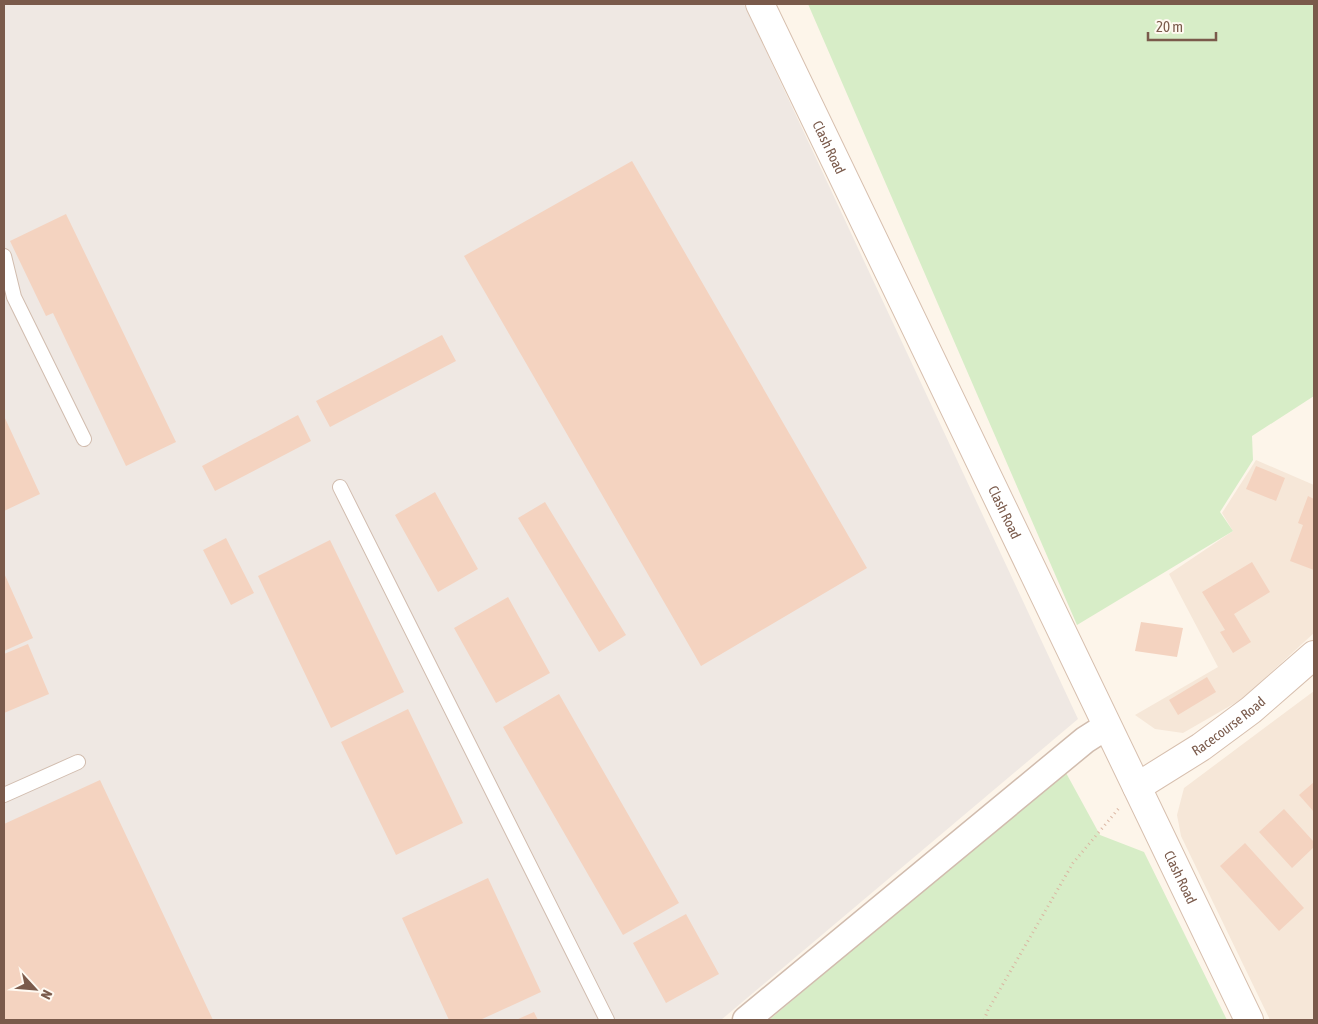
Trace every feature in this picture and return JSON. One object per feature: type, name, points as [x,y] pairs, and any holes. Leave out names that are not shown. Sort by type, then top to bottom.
[{"type":"street","name":"Clash Road","points":[[760,4],[1249,1020]]},
{"type":"street","name":"Racecourse Road","points":[[1136,787],[1201,747],[1251,710],[1314,655]]},
{"type":"street","points":[[746,1020],[1084,740],[1107,726]]},
{"type":"lane","points":[[4,256],[14,297],[84,439]]},
{"type":"lane","points":[[340,487],[607,1020]]},
{"type":"lane","points":[[4,795],[78,762]]},
{"type":"path","points":[[984,1020],[1073,863],[1136,787]]},
{"type":"shaded area","points":[[4,4],[744,4],[1078,719],[721,1020],[4,1020]]},
{"type":"shaded area","points":[[1256,460],[1314,485],[1314,633],[1242,699],[1183,733],[1155,729],[1135,715],[1218,667],[1169,574],[1233,531],[1222,513]]},
{"type":"shaded area","points":[[1314,691],[1314,1020],[1270,1020],[1181,836],[1177,815],[1184,788]]},
{"type":"green space","points":[[808,4],[1314,4],[1314,396],[1252,436],[1253,460],[1220,512],[1233,531],[1077,625]]},
{"type":"green space","points":[[1065,771],[1100,835],[1144,852],[1227,1020],[769,1020]]},
{"type":"building","points":[[632,161],[867,568],[701,666],[464,256]]},
{"type":"building","points":[[66,214],[176,442],[126,466],[53,313],[46,316],[10,241]]},
{"type":"building","points":[[442,335],[456,361],[330,427],[316,401]]},
{"type":"building","points":[[298,415],[311,441],[215,491],[202,466]]},
{"type":"building","points":[[4,416],[40,494],[4,511]]},
{"type":"building","points":[[1256,466],[1285,478],[1276,501],[1246,489]]},
{"type":"building","points":[[435,492],[478,569],[438,592],[395,515]]},
{"type":"building","points":[[1308,496],[1314,499],[1314,570],[1290,561],[1303,525],[1298,523]]},
{"type":"building","points":[[545,502],[626,635],[599,652],[518,518]]},
{"type":"building","points":[[226,538],[254,593],[231,605],[203,550]]},
{"type":"building","points":[[330,540],[404,692],[331,728],[258,576]]},
{"type":"building","points":[[1252,562],[1270,592],[1234,614],[1251,642],[1233,653],[1220,632],[1225,630],[1202,592]]},
{"type":"building","points":[[4,573],[33,638],[4,651]]},
{"type":"building","points":[[508,597],[550,673],[496,703],[454,628]]},
{"type":"building","points":[[1141,622],[1183,628],[1177,657],[1135,651]]},
{"type":"building","points":[[28,644],[49,694],[4,713],[4,654]]},
{"type":"building","points":[[1207,677],[1216,692],[1178,715],[1169,700]]},
{"type":"building","points":[[559,694],[679,903],[623,935],[503,727]]},
{"type":"building","points":[[408,709],[463,823],[396,855],[341,742]]},
{"type":"building","points":[[100,780],[213,1020],[4,1020],[4,824]]},
{"type":"building","points":[[1314,782],[1314,812],[1299,795]]},
{"type":"building","points":[[1284,809],[1314,842],[1314,847],[1292,868],[1259,832]]},
{"type":"building","points":[[1245,843],[1304,908],[1279,931],[1220,866]]},
{"type":"building","points":[[488,878],[541,992],[480,1020],[449,1020],[402,918]]},
{"type":"building","points":[[686,914],[719,974],[666,1003],[633,943]]},
{"type":"building","points":[[534,1012],[538,1020],[516,1020]]}]
